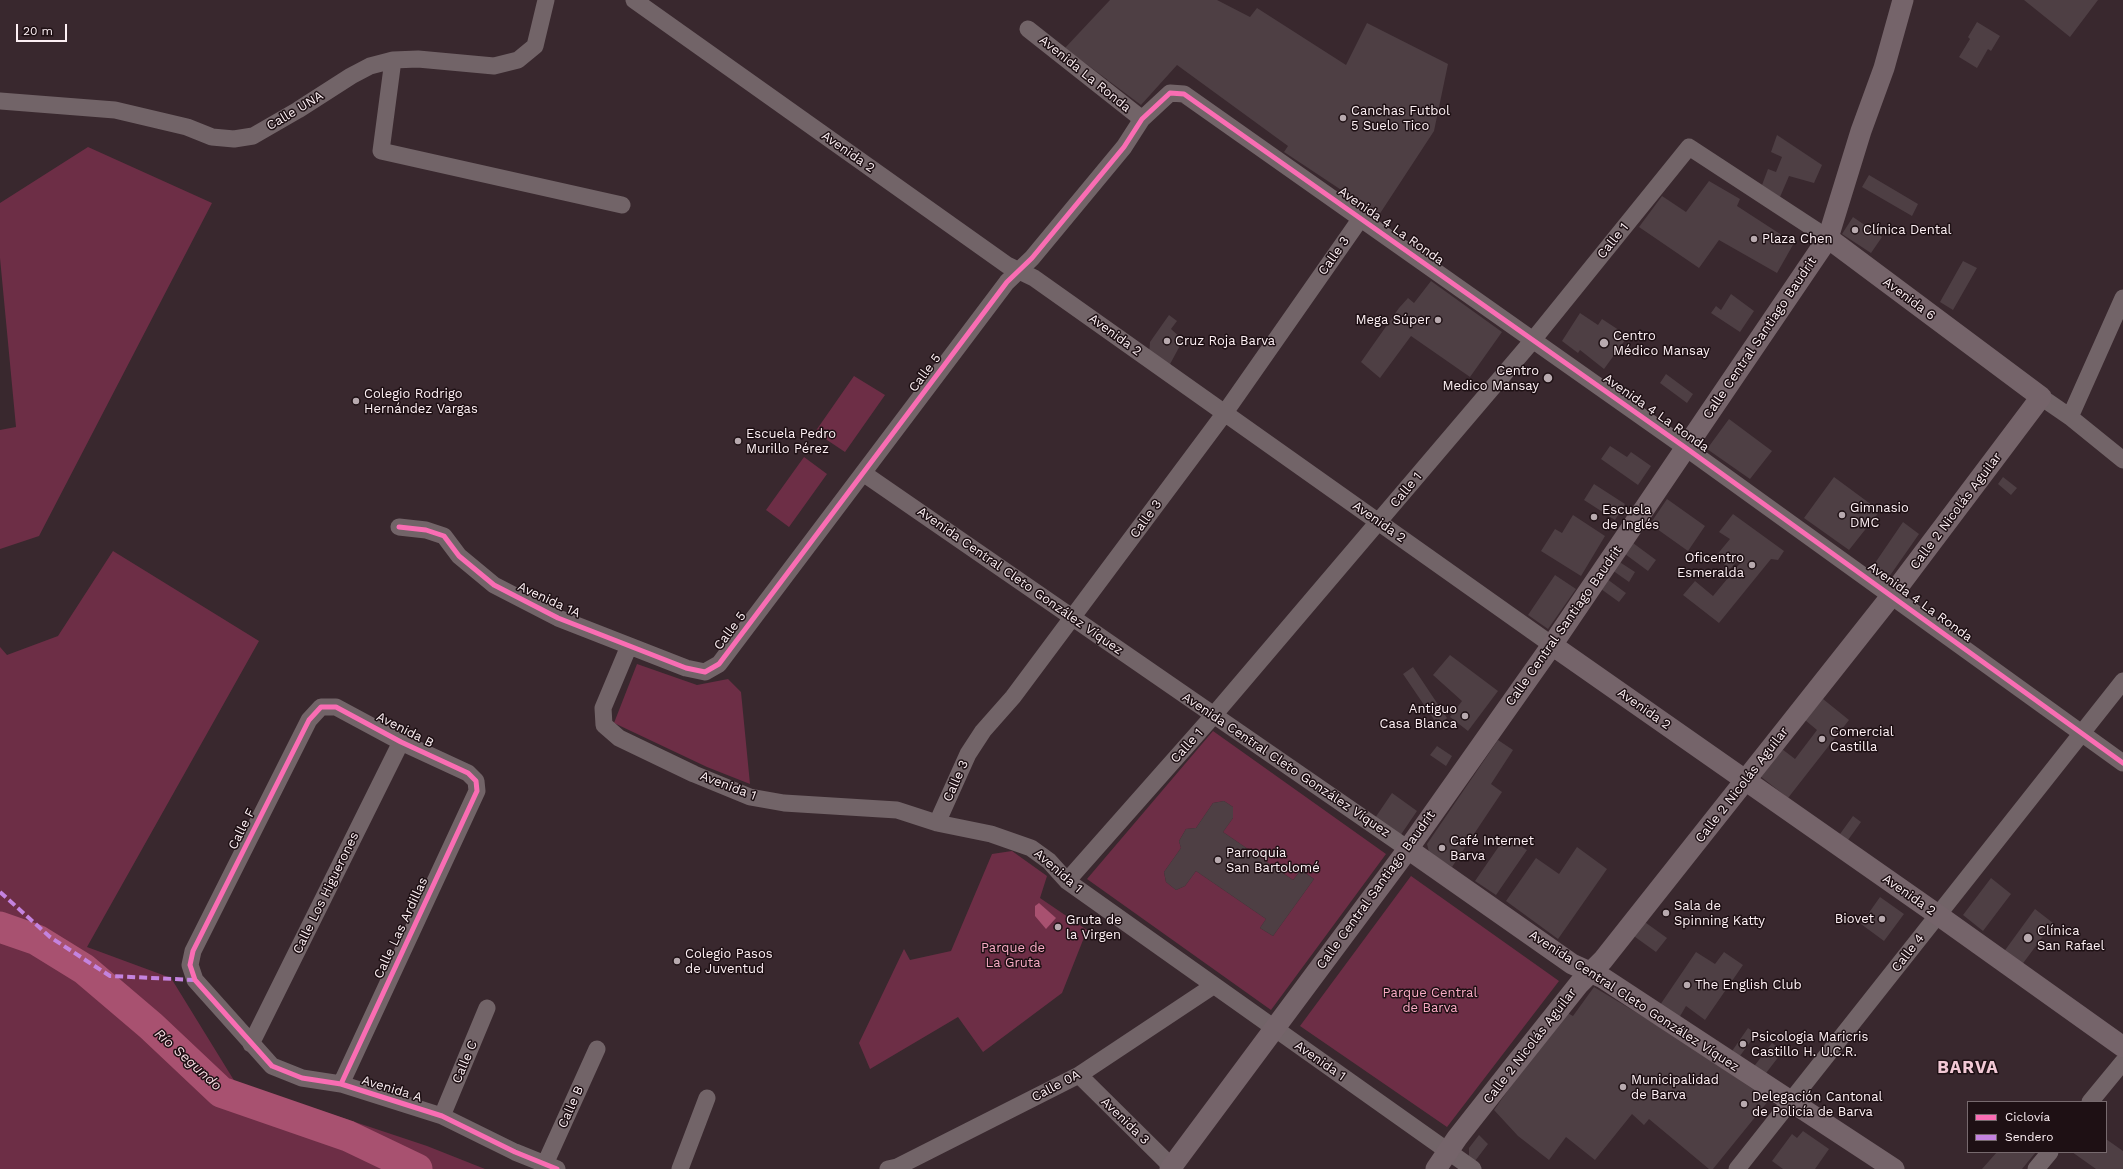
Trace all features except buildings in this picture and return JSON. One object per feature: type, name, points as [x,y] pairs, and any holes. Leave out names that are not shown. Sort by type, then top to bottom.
[{"type":"main road","name":"Calle Central Santiago Baudrit","points":[[1171,1168],[1408,849],[1552,645],[1828,238],[1861,131],[1884,68],[1903,0]]},
{"type":"main road","name":"Avenida 6","points":[[1828,238],[2041,397]]},
{"type":"main road","name":"Calle 2 Nicolás Aguilar","points":[[1436,1169],[1448,1151],[1574,990],[1591,972],[1746,781],[1892,595],[2041,397]]},
{"type":"main road","name":"Avenida 2","points":[[1552,645],[1938,915],[2123,1047]]},
{"type":"main road","name":"Avenida Central Cleto González Víquez","points":[[1408,849],[1572,964],[1591,972],[1894,1169]]},
{"type":"street","name":"Calle UNA","points":[[0,101],[115,110],[187,127],[212,137],[234,139],[253,136],[370,66],[393,60],[418,60],[494,66],[518,60],[535,46],[546,0]]},
{"type":"street","name":"Avenida 2","points":[[634,0],[1007,265],[1034,278],[1552,645]]},
{"type":"street","name":"Avenida La Ronda","points":[[1028,28],[1142,119]]},
{"type":"street","points":[[393,60],[381,151],[622,206]]},
{"type":"street","name":"Calle 5","points":[[705,672],[719,664],[1007,282],[1032,258],[1124,147],[1142,119],[1170,93]]},
{"type":"street","name":"Avenida 4 La Ronda","points":[[1170,93],[1184,94],[1361,218],[1892,595],[2123,763]]},
{"type":"street","name":"Avenida 6","points":[[1689,147],[1828,238]]},
{"type":"street","name":"Calle 1","points":[[1067,881],[1214,716],[1379,522],[1533,340],[1689,147]]},
{"type":"street","name":"Calle 3","points":[[937,823],[968,754],[983,731],[1013,698],[1224,414],[1361,218]]},
{"type":"street","points":[[2070,417],[2123,298]]},
{"type":"street","name":"Avenida 6","points":[[2041,397],[2070,417],[2123,460]]},
{"type":"street","name":"Avenida Central Cleto González Víquez","points":[[863,473],[1074,617],[1214,716],[1408,849]]},
{"type":"street","name":"Avenida 1A","points":[[399,527],[426,530],[444,536],[459,556],[494,585],[558,618],[686,668],[705,672]]},
{"type":"street","name":"Avenida 1","points":[[628,646],[603,708],[604,726],[619,738],[694,774],[750,797],[784,803],[898,810],[937,823],[991,834],[1031,848],[1049,861],[1067,881],[1473,1169]]},
{"type":"street","name":"Calle 4","points":[[1737,1169],[2123,681]]},
{"type":"street","name":"Avenida B","points":[[321,707],[336,707],[401,742],[468,773],[476,781]]},
{"type":"street","name":"Calle F","points":[[190,965],[193,951],[309,720],[321,707]]},
{"type":"street","name":"Calle Los Higuerones","points":[[251,1044],[401,742]]},
{"type":"street","name":"Calle Las Ardillas","points":[[341,1084],[477,791],[476,781]]},
{"type":"street","name":"Avenida A","points":[[190,965],[195,980],[272,1066],[302,1078],[341,1084],[442,1116],[551,1167]]},
{"type":"street","name":"Calle 0A","points":[[888,1169],[897,1167],[1079,1075],[1213,986]]},
{"type":"street","name":"Calle C","points":[[442,1116],[487,1008]]},
{"type":"street","name":"Calle B","points":[[551,1167],[597,1049]]},
{"type":"street","points":[[2091,1101],[2123,1062]]},
{"type":"street","name":"Avenida 3","points":[[1079,1075],[1171,1168]]},
{"type":"street","points":[[680,1169],[707,1098]]},
{"type":"street","points":[[2036,1169],[2049,1153]]},
{"type":"green space","points":[[88,147],[212,203],[39,536],[0,549],[0,430],[16,427],[0,258],[0,203]]},
{"type":"green space","points":[[854,376],[885,395],[845,452],[815,432]]},
{"type":"green space","points":[[804,457],[827,474],[789,527],[766,510]]},
{"type":"green space","points":[[113,551],[259,641],[87,947],[171,978],[235,1082],[427,1146],[485,1169],[0,1169],[0,647],[7,655],[58,636]]},
{"type":"green space","points":[[637,664],[697,685],[728,679],[741,692],[750,784],[707,767],[614,723]]},
{"type":"green space","points":[[1213,731],[1386,854],[1271,1010],[1087,879]],"holes":[[[1224,801],[1233,807],[1233,818],[1223,832],[1293,880],[1301,870],[1314,879],[1273,936],[1260,928],[1266,919],[1196,871],[1185,886],[1176,890],[1166,882],[1164,872],[1181,848],[1179,841],[1186,829],[1196,828],[1213,803]]]},
{"type":"green space","name":"Parque de La Gruta","points":[[1012,851],[1047,876],[1040,898],[1087,930],[1062,993],[983,1052],[958,1017],[870,1069],[859,1043],[904,949],[910,960],[951,951],[992,854]]},
{"type":"green space","name":"Parque Central de Barva","points":[[1411,876],[1559,981],[1447,1127],[1300,1026]]},
{"type":"shaded area","points":[[1039,903],[1056,918],[1046,929],[1035,916],[1035,906]]},
{"type":"waterway","name":"Río Segundo","points":[[0,927],[37,940],[84,969],[151,1026],[221,1092],[348,1136],[417,1169]]},
{"type":"marked path","points":[[0,892],[50,937],[110,976],[195,980]]},
{"type":"cycle path","points":[[399,527],[426,530],[444,536],[459,556],[494,585],[558,618],[686,668],[705,672],[719,664],[1007,282],[1032,258],[1124,147],[1142,119],[1170,93],[1184,94],[1686,448],[2123,763]]},
{"type":"cycle path","points":[[341,1084],[477,791],[476,781],[468,773],[401,742],[336,707],[321,707],[309,720],[193,951],[190,965],[195,980],[272,1066],[302,1078],[341,1084],[442,1116],[515,1152],[557,1169]]},
{"type":"place","name":"Canchas Futbol 5 Suelo Tico","points":[[1343,118]]},
{"type":"place","name":"Clínica Dental","points":[[1855,230]]},
{"type":"place","name":"Plaza Chen","points":[[1754,239]]},
{"type":"place","name":"Mega Súper","points":[[1438,320]]},
{"type":"place","name":"Cruz Roja Barva","points":[[1167,341]]},
{"type":"place","name":"Centro Médico Mansay","points":[[1604,343]]},
{"type":"place","name":"Centro Medico Mansay","points":[[1548,378]]},
{"type":"place","name":"Colegio Rodrigo Hernández Vargas","points":[[356,401]]},
{"type":"place","name":"Escuela Pedro Murillo Pérez","points":[[738,441]]},
{"type":"place","name":"Gimnasio DMC","points":[[1842,515]]},
{"type":"place","name":"Escuela de Inglés","points":[[1594,517]]},
{"type":"place","name":"Oficentro Esmeralda","points":[[1752,565]]},
{"type":"place","name":"Antiguo Casa Blanca","points":[[1465,716]]},
{"type":"place","name":"Comercial Castilla","points":[[1822,739]]},
{"type":"place","name":"Café Internet Barva","points":[[1442,848]]},
{"type":"place","name":"Parroquia San Bartolomé","points":[[1218,860]]},
{"type":"place","name":"Sala de Spinning Katty","points":[[1666,913]]},
{"type":"place","name":"Biovet","points":[[1882,919]]},
{"type":"place","name":"Gruta de la Virgen","points":[[1058,927]]},
{"type":"place","name":"Clínica San Rafael","points":[[2028,938]]},
{"type":"place","name":"Colegio Pasos de Juventud","points":[[677,961]]},
{"type":"place","name":"The English Club","points":[[1687,985]]},
{"type":"place","name":"Psicologia Maricris Castillo H. U.C.R.","points":[[1743,1044]]},
{"type":"place","name":"Municipalidad de Barva","points":[[1623,1087]]},
{"type":"place","name":"Delegación Cantonal de Policía de Barva","points":[[1744,1104]]},
{"type":"district","name":"BARVA","points":[[1968,1068]]}]
